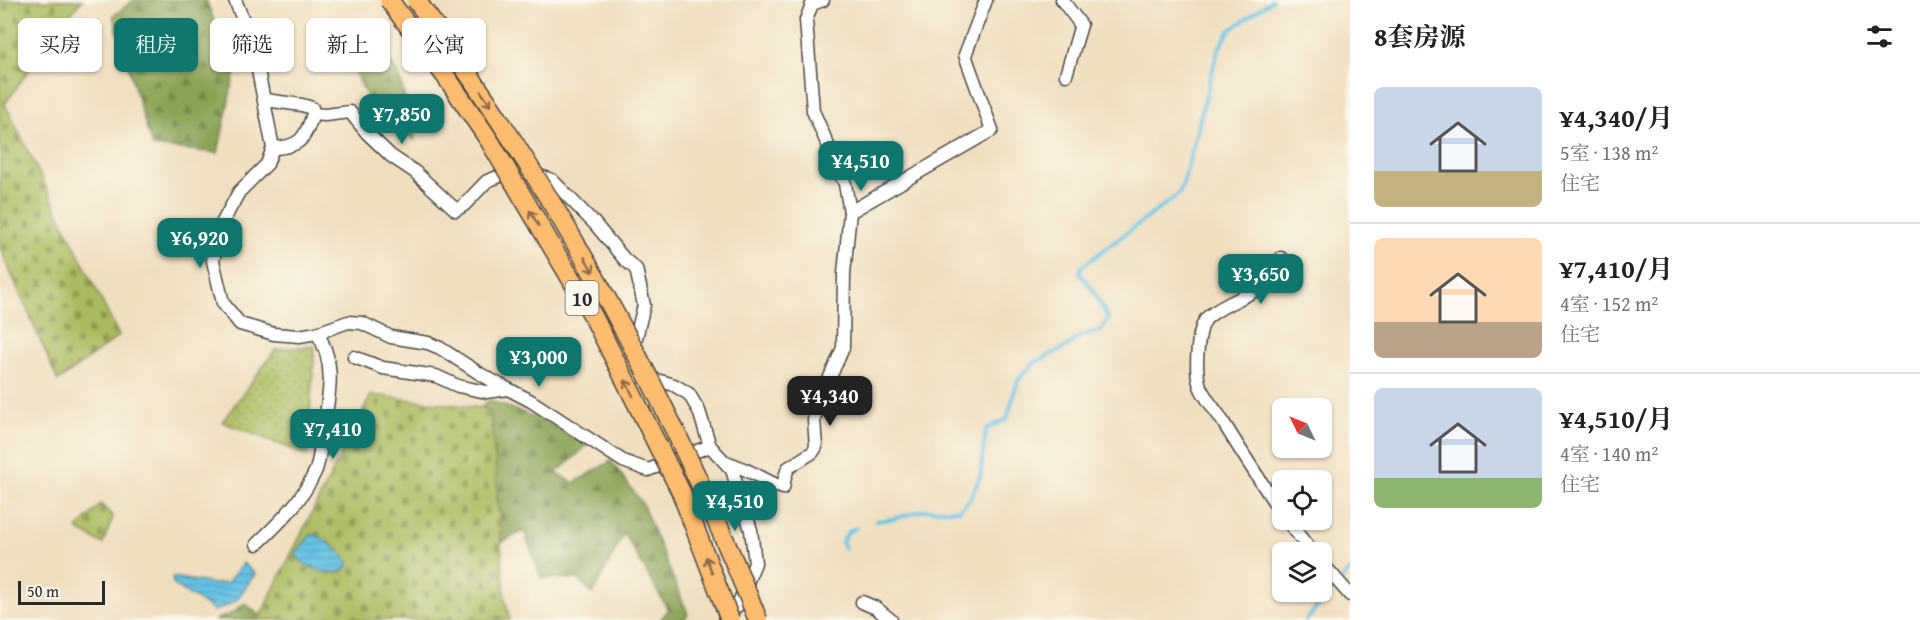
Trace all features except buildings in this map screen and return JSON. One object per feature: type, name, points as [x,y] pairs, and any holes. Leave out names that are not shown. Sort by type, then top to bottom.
[{"type":"highway","name":"10","points":[[389,0],[489,140],[592,316],[681,492],[730,620]]},
{"type":"highway","name":"10","points":[[416,0],[506,127],[564,221],[618,316],[704,489],[758,620]]},
{"type":"street","points":[[235,0],[253,44],[273,148],[267,164],[239,192],[220,226],[213,261],[222,303],[240,324],[274,334],[299,336],[348,322],[362,323],[391,337],[428,343],[531,401],[623,460],[648,470],[710,446]]},
{"type":"street","points":[[725,462],[737,465],[783,488],[788,468],[813,452],[816,447],[814,420],[818,404],[843,348],[844,274],[849,212],[845,184],[813,111],[806,21],[812,4],[822,0]]},
{"type":"street","points":[[849,212],[992,130],[965,55],[986,0]]},
{"type":"street","points":[[1062,0],[1081,25],[1066,75]]},
{"type":"street","points":[[265,100],[312,108],[313,114],[308,130],[300,141],[290,147],[273,148]]},
{"type":"street","points":[[313,114],[350,112],[367,133],[391,156],[415,172],[456,210],[464,205],[487,181],[503,175],[526,172],[552,180],[595,224],[625,260],[636,269],[644,305],[635,342],[636,368],[644,376],[675,386],[689,394],[699,411],[710,446],[732,470],[751,530],[755,563],[738,605],[724,620]]},
{"type":"street","points":[[1272,499],[1200,386],[1198,352],[1199,332],[1206,318],[1230,302],[1261,288],[1275,273],[1281,258]]},
{"type":"street","points":[[257,544],[283,519],[316,471],[331,386],[326,346],[316,333]]},
{"type":"street","points":[[354,357],[383,368],[436,376],[467,388],[486,392],[508,389]]},
{"type":"street","points":[[1295,530],[1304,542]]},
{"type":"street","points":[[1332,574],[1350,595]]},
{"type":"street","points":[[862,602],[876,608],[891,620]]},
{"type":"green space","points":[[0,0],[82,0],[67,18],[18,18],[18,72],[27,72],[5,104],[119,336],[58,381],[0,248]]},
{"type":"green space","points":[[134,0],[206,0],[213,18],[210,18],[210,72],[235,72],[218,153],[152,146],[130,72],[198,72],[198,18],[114,19],[113,16]]},
{"type":"green space","points":[[390,63],[399,73],[415,140],[372,107],[355,72],[390,72]]},
{"type":"green space","points":[[315,346],[307,455],[222,422],[276,349]]},
{"type":"green space","points":[[371,395],[489,409],[505,598],[510,620],[258,620]]},
{"type":"green space","points":[[489,400],[542,420],[588,445],[556,473],[574,483],[611,461],[642,503],[688,614],[684,620],[660,620],[668,610],[624,533],[593,594],[578,579],[541,578],[524,531],[482,552],[471,416]]},
{"type":"green space","points":[[101,504],[113,517],[103,544],[77,529]]},
{"type":"green space","points":[[245,603],[265,620],[215,620],[229,615]]},
{"type":"water","points":[[312,534],[334,546],[349,565],[344,570],[331,573],[317,570],[298,559],[296,552]]},
{"type":"water","points":[[243,563],[255,574],[236,601],[215,611],[173,584],[172,577],[214,584],[227,583]]},
{"type":"waterway","points":[[876,521],[893,519],[924,510],[959,510],[970,499],[980,477],[986,429],[1007,419],[1017,383],[1023,374],[1037,361],[1068,346],[1078,337],[1101,331],[1108,318],[1092,288],[1080,274],[1081,267],[1179,194],[1218,50],[1229,31],[1272,0]]},
{"type":"waterway","points":[[845,549],[842,541],[848,532],[856,528]]},
{"type":"waterway","points":[[1342,579],[1350,570]]},
{"type":"waterway","points":[[1306,620],[1334,588]]}]
